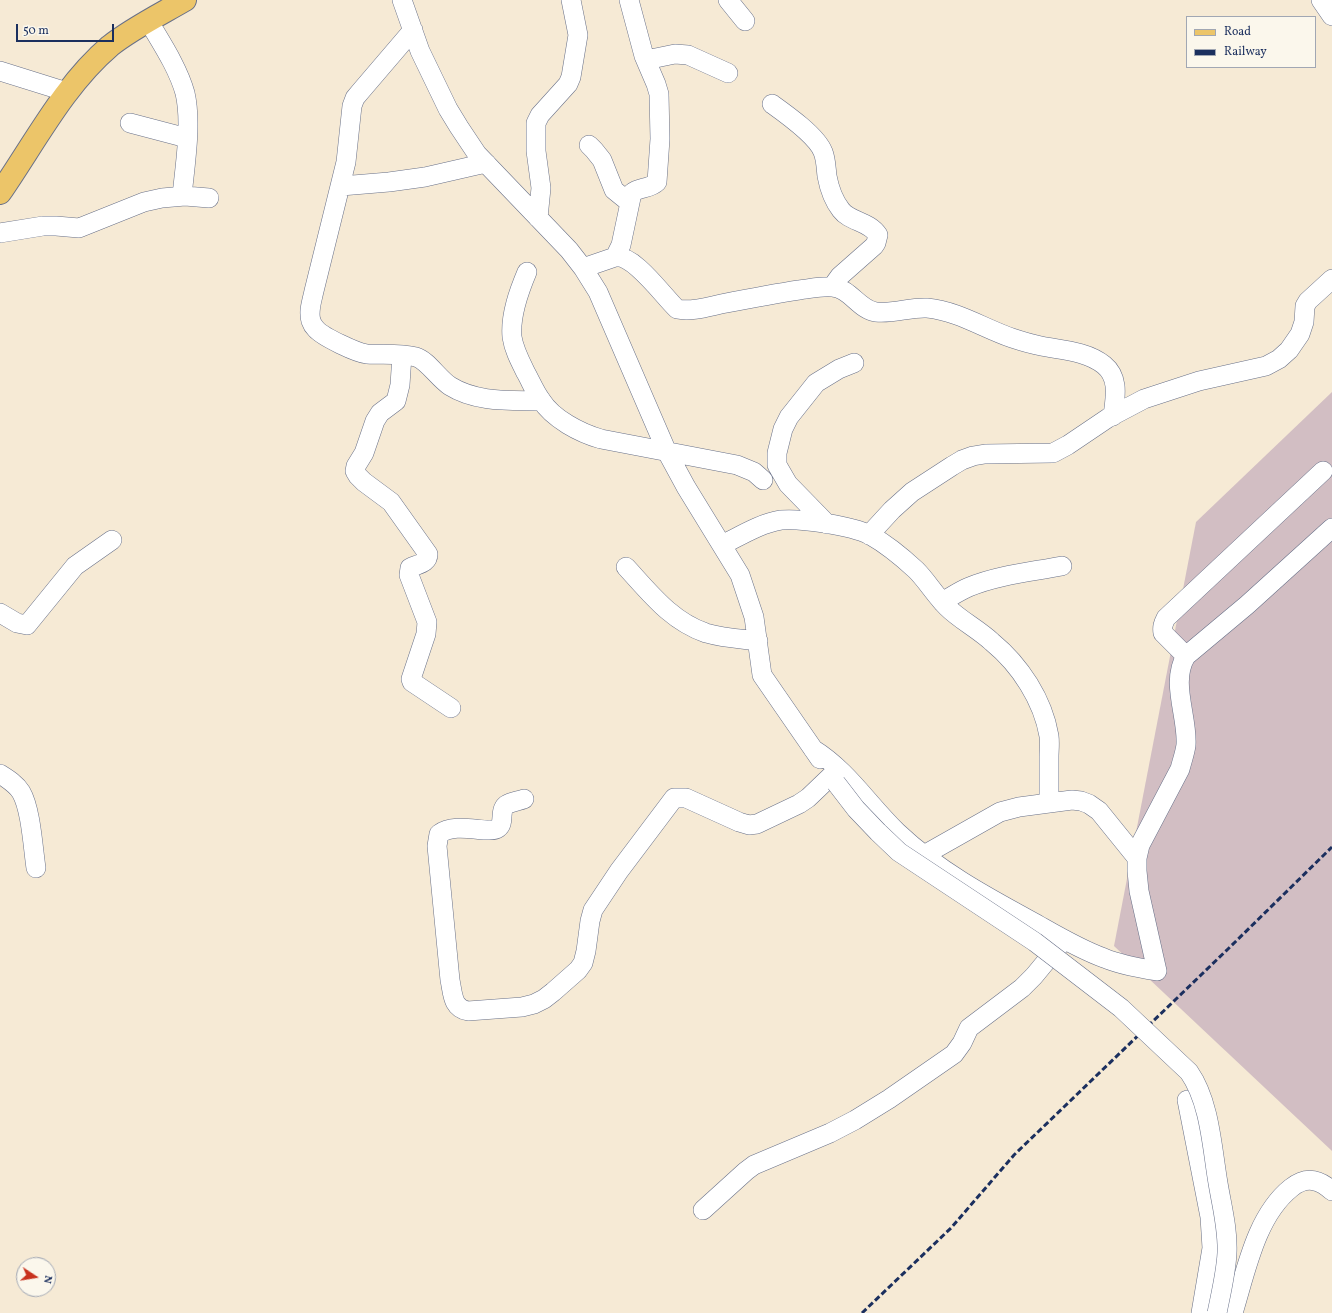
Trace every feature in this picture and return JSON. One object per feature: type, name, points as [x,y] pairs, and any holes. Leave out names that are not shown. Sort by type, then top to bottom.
[{"type":"main road","points":[[0,193],[67,92],[97,58],[119,40],[185,0]]},
{"type":"street","points":[[402,0],[420,51],[448,109],[477,154],[569,250],[583,268],[598,292],[667,452],[686,487],[740,575],[754,617],[762,675],[834,779],[861,815],[899,852],[1035,942],[1121,1008],[1189,1072],[1196,1083],[1208,1122],[1227,1228],[1227,1254],[1217,1313]]},
{"type":"street","points":[[538,218],[541,188],[536,151],[536,123],[540,114],[568,84],[571,77],[578,35],[571,0]]},
{"type":"street","points":[[615,257],[621,245],[632,193],[636,190],[654,185],[657,182],[658,176],[660,139],[659,94],[646,60],[629,0]]},
{"type":"street","points":[[728,0],[745,22]]},
{"type":"street","points":[[1321,0],[1332,16]]},
{"type":"street","points":[[149,22],[167,53],[184,91],[187,103],[187,138],[182,196]]},
{"type":"street","points":[[412,30],[355,98],[352,106],[346,162],[310,308],[312,322],[315,329],[321,333],[340,344],[363,353],[417,357],[427,364],[437,376],[450,386],[466,395],[482,399],[541,401]]},
{"type":"street","points":[[646,60],[675,54],[688,55],[728,73]]},
{"type":"street","points":[[0,71],[67,92]]},
{"type":"street","points":[[772,104],[808,133],[821,147],[831,188],[842,211],[846,215],[872,227],[878,235],[878,239],[874,246],[840,276],[832,287]]},
{"type":"street","points":[[130,124],[187,138]]},
{"type":"street","points":[[589,145],[602,160],[614,190],[630,203]]},
{"type":"street","points":[[341,186],[425,177],[486,163]]},
{"type":"street","points":[[0,233],[43,226],[79,228],[144,202],[182,196],[209,198]]},
{"type":"street","points":[[583,268],[620,256],[630,260],[677,309],[681,310],[702,308],[781,293],[832,287],[846,292],[872,311],[882,312],[926,308],[942,310],[978,323],[1011,338],[1076,352],[1090,357],[1104,365],[1113,377],[1116,384],[1116,397],[1112,416]]},
{"type":"street","points":[[527,272],[514,315],[512,337],[516,354],[541,401],[557,417],[572,427],[601,439],[737,466],[754,472],[762,480]]},
{"type":"street","points":[[869,535],[892,510],[912,492],[962,460],[985,454],[1053,453],[1064,448],[1112,416],[1154,395],[1199,381],[1266,366],[1279,359],[1289,350],[1300,334],[1304,322],[1305,306],[1308,301],[1332,279]]},
{"type":"street","points":[[402,355],[400,385],[396,401],[380,413],[355,471],[364,482],[391,502],[428,554],[428,558],[425,562],[410,568],[409,571],[427,622],[426,634],[411,679],[416,685],[451,708]]},
{"type":"street","points":[[827,524],[788,484],[778,465],[777,453],[783,429],[789,417],[816,383],[854,363]]},
{"type":"street","points":[[1186,656],[1163,633],[1162,628],[1166,618],[1323,471]]},
{"type":"street","points":[[722,545],[762,526],[780,520],[798,520],[827,524],[869,535],[902,558],[917,571],[942,602],[954,614],[992,641],[1005,653],[1033,690],[1045,719],[1049,737],[1049,802]]},
{"type":"street","points":[[813,749],[826,757],[839,768],[883,818],[924,855],[977,891],[1083,950],[1102,958],[1123,964],[1157,971],[1136,871],[1137,858],[1140,846],[1180,769],[1184,757],[1186,745],[1179,674],[1181,663],[1186,656],[1247,605],[1332,528]]},
{"type":"street","points":[[0,613],[17,623],[27,625],[75,566],[112,540]]},
{"type":"street","points":[[942,602],[961,590],[981,582],[1000,577],[1062,566]]},
{"type":"street","points":[[626,567],[656,601],[676,618],[706,633],[722,637],[758,641]]},
{"type":"street","points":[[0,774],[13,783],[25,801],[36,868]]},
{"type":"street","points":[[524,799],[504,806],[501,824],[498,828],[493,830],[470,828],[451,829],[444,830],[439,834],[438,846],[450,980],[456,1006],[462,1010],[468,1011],[522,1007],[534,1004],[544,999],[578,970],[586,951],[593,910],[619,871],[674,798],[686,798],[749,825],[757,824],[799,804],[834,779]]},
{"type":"street","points":[[924,855],[1000,812],[1049,802],[1072,800],[1089,804],[1105,817],[1137,858]]},
{"type":"street","points":[[703,1210],[754,1165],[830,1133],[855,1120],[889,1099],[954,1054],[962,1043],[969,1028],[1022,988],[1041,968],[1064,939]]},
{"type":"street","points":[[1187,1100],[1210,1217],[1212,1248],[1201,1313]]},
{"type":"street","points":[[1233,1313],[1256,1238],[1268,1214],[1282,1195],[1296,1184],[1308,1179],[1325,1185],[1332,1191]]},
{"type":"shaded area","points":[[1332,392],[1332,1151],[1114,946],[1196,522]]},
{"type":"railway","points":[[862,1313],[951,1228],[1014,1155],[1332,847]]}]
